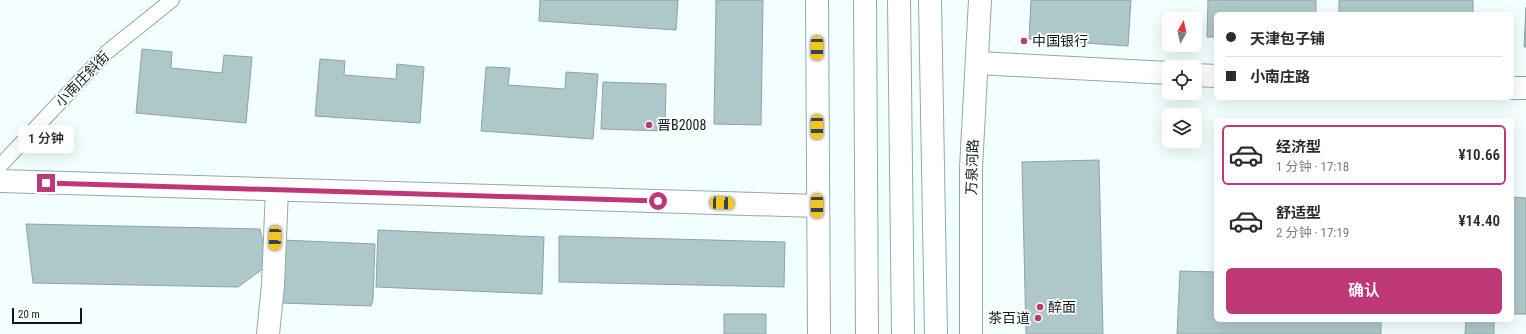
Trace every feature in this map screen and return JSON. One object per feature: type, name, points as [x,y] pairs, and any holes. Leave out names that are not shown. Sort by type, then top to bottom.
[{"type":"main road","points":[[817,0],[817,206],[819,334]]},
{"type":"main road","points":[[865,0],[867,334]]},
{"type":"main road","points":[[899,0],[903,334]]},
{"type":"main road","points":[[930,0],[936,334]]},
{"type":"main road","name":"万泉河路","points":[[970,334],[971,168],[980,0]]},
{"type":"main road","points":[[977,63],[1162,73]]},
{"type":"main road","points":[[1202,75],[1214,76]]},
{"type":"main road","points":[[1514,88],[1526,88]]},
{"type":"main road","points":[[0,181],[817,206]]},
{"type":"main road","points":[[268,334],[273,285],[277,190]]},
{"type":"lane","name":"小南庄斜街","points":[[0,166],[107,52],[172,0]]},
{"type":"building","points":[[540,0],[678,0],[676,30],[539,21]]},
{"type":"building","points":[[716,0],[763,0],[761,125],[714,124]]},
{"type":"building","points":[[1031,0],[1131,0],[1128,46],[1029,39]]},
{"type":"building","points":[[1208,0],[1316,0],[1316,12],[1214,12],[1214,37],[1207,37]]},
{"type":"building","points":[[1339,0],[1473,0],[1473,12],[1339,12]]},
{"type":"building","points":[[1526,7],[1526,47],[1524,47]]},
{"type":"building","points":[[142,49],[172,52],[171,68],[222,73],[224,55],[252,57],[246,123],[136,113]]},
{"type":"building","points":[[320,59],[345,61],[344,75],[396,79],[397,64],[424,67],[420,123],[315,116]]},
{"type":"building","points":[[486,67],[510,68],[508,85],[565,89],[566,72],[598,74],[593,139],[481,131]]},
{"type":"building","points":[[603,82],[666,84],[665,131],[601,129]]},
{"type":"building","points":[[1099,160],[1103,334],[1026,334],[1022,162]]},
{"type":"building","points":[[1514,197],[1526,198],[1526,314],[1514,314]]},
{"type":"building","points":[[26,224],[260,229],[268,265],[238,287],[33,283]]},
{"type":"building","points":[[378,230],[544,237],[542,294],[376,287]]},
{"type":"building","points":[[559,236],[785,242],[784,287],[559,282]]},
{"type":"building","points":[[282,240],[375,244],[373,300],[371,306],[280,303]]},
{"type":"building","points":[[1180,271],[1214,272],[1214,322],[1381,322],[1381,334],[1177,334]]},
{"type":"building","points":[[724,314],[766,314],[766,334],[724,334]]},
{"type":"building","points":[[1466,322],[1494,322],[1494,334],[1465,334]]},
{"type":"place","name":"中国银行","points":[[1024,41]]},
{"type":"place","name":"晋B2008","points":[[649,125]]},
{"type":"place","name":"醉面","points":[[1040,307]]},
{"type":"place","name":"茶百道","points":[[1038,318]]},
{"type":"route","points":[[46,183],[658,201]]}]
